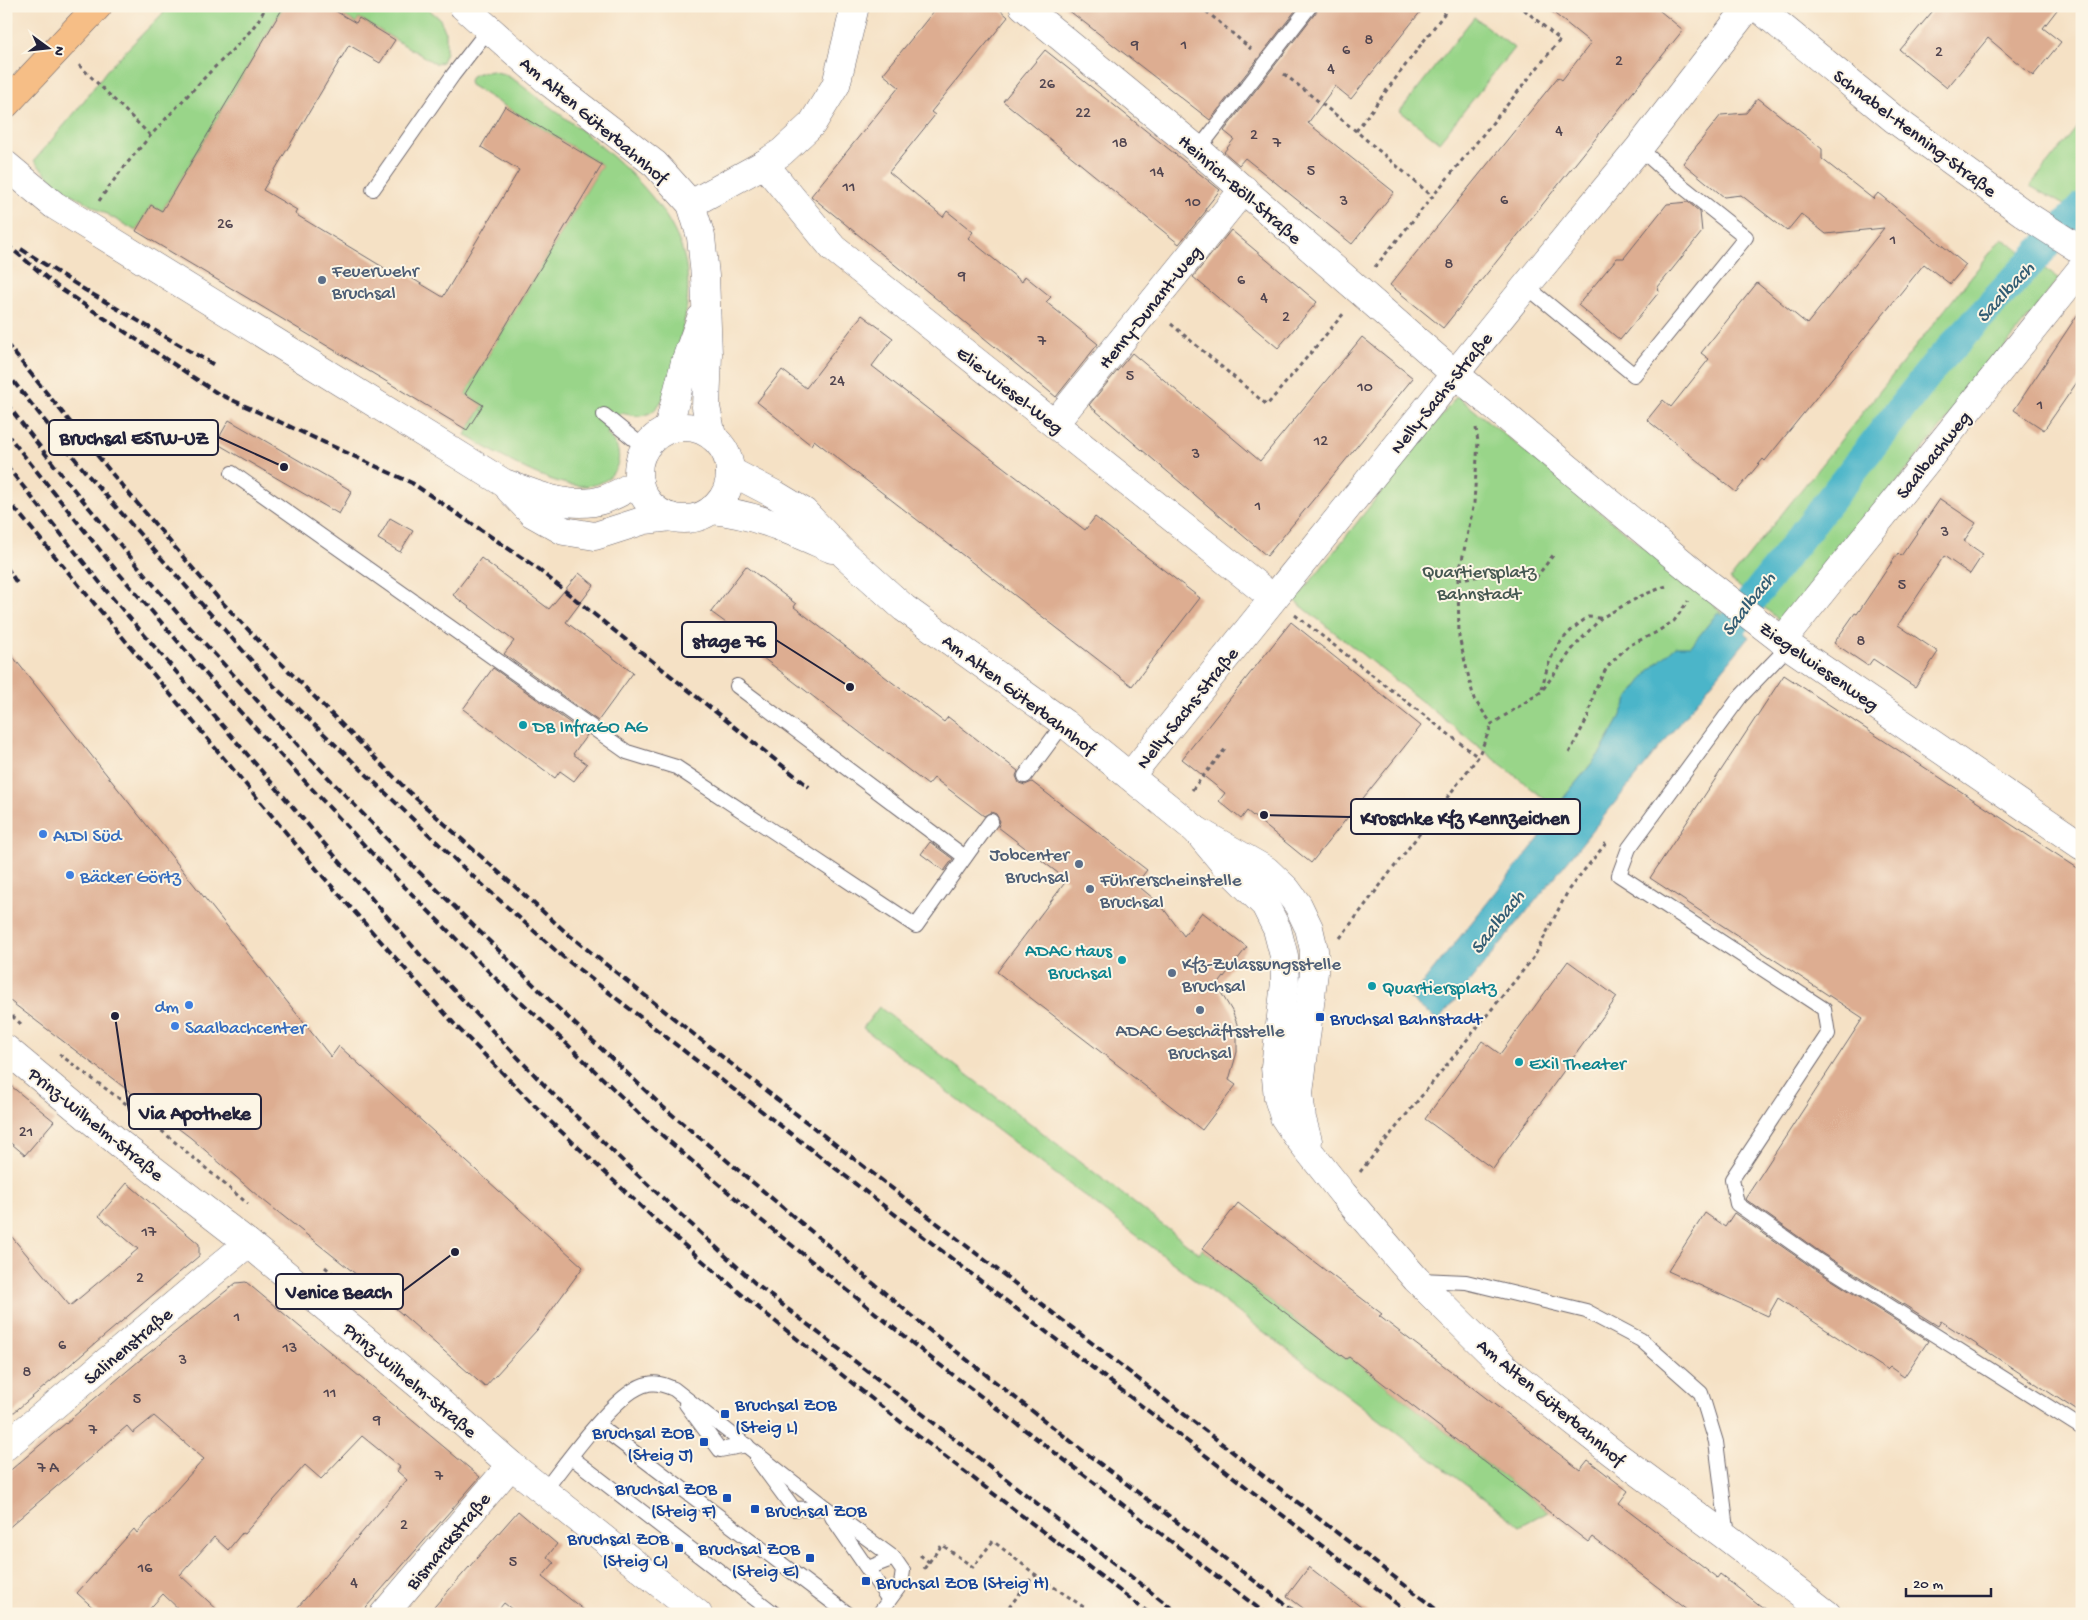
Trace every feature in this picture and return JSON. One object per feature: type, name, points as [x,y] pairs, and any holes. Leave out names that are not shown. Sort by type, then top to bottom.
[{"type":"main road","points":[[12,98],[98,6]]},
{"type":"street","name":"Am Alten Güterbahnhof","points":[[462,6],[550,83],[655,164],[690,204],[701,237],[705,276],[708,354],[706,407],[712,436]]},
{"type":"street","points":[[690,204],[764,164],[782,152],[812,124],[836,85],[855,6]]},
{"type":"street","name":"Heinrich-Böll-Straße","points":[[1023,6],[1244,189],[1463,380]]},
{"type":"street","name":"Nelly-Sachs-Straße","points":[[1130,776],[1273,598],[1463,380],[1526,286],[1639,148],[1749,6]]},
{"type":"street","name":"Schnabel-Henning-Straße","points":[[1756,6],[1894,119],[2079,255]]},
{"type":"street","name":"Elie-Wiesel-Weg","points":[[764,164],[833,248],[1273,598]]},
{"type":"street","points":[[6,165],[54,205],[504,483],[545,498],[574,503],[603,500],[639,482]]},
{"type":"street","name":"Henry-Dunant-Weg","points":[[1055,423],[1244,189]]},
{"type":"street","name":"Saalbachweg","points":[[1782,640],[2079,255]]},
{"type":"street","points":[[668,429],[684,362],[705,308]]},
{"type":"street","name":"Ziegelwiesenweg","points":[[1463,380],[1697,575],[1782,640],[2082,846]]},
{"type":"street","points":[[504,483],[532,513],[564,531],[594,536],[645,520],[671,517],[684,519],[698,517],[719,503],[725,493],[730,471],[728,458],[722,446],[712,436],[698,428],[683,426],[668,429],[659,434],[645,448],[638,471],[639,482],[650,504],[671,517]]},
{"type":"street","points":[[730,471],[804,512],[845,555]]},
{"type":"street","points":[[711,510],[736,512],[766,521],[845,555]]},
{"type":"street","name":"Am Alten Güterbahnhof","points":[[845,555],[904,608],[1064,723],[1196,830],[1266,870],[1287,890],[1298,905],[1308,928],[1314,950],[1314,972],[1299,1093],[1302,1119],[1311,1152]]},
{"type":"street","name":"Am Alten Güterbahnhof","points":[[1196,830],[1226,866],[1265,905],[1277,929],[1284,956],[1284,983],[1275,1067],[1278,1098],[1284,1117],[1296,1135],[1343,1194],[1416,1279],[1509,1371],[1612,1453],[1827,1614]]},
{"type":"street","name":"Prinz-Wilhelm-Straße","points":[[6,1050],[120,1144],[248,1243],[435,1398],[511,1465],[698,1614]]},
{"type":"street","name":"Salinenstraße","points":[[6,1446],[248,1243]]},
{"type":"street","name":"Bismarckstraße","points":[[384,1614],[511,1465]]},
{"type":"lane","points":[[1198,150],[1310,6]]},
{"type":"lane","points":[[373,189],[453,75],[488,30]]},
{"type":"lane","points":[[1526,286],[1634,375],[1746,238],[1639,148]]},
{"type":"lane","points":[[604,415],[645,448]]},
{"type":"lane","points":[[232,472],[627,752],[676,766],[916,926],[991,821]]},
{"type":"lane","points":[[1782,640],[1629,848],[1619,875],[1824,1009],[1828,1034],[1732,1179],[1737,1204],[1818,1261],[2082,1428]]},
{"type":"lane","points":[[737,686],[965,857]]},
{"type":"lane","points":[[1025,776],[1064,723]]},
{"type":"lane","points":[[1416,1279],[1466,1282],[1586,1311],[1641,1340],[1701,1393],[1716,1442],[1728,1538]]},
{"type":"lane","points":[[544,1491],[598,1424],[616,1404],[636,1388],[647,1384],[660,1384],[674,1389],[747,1444],[826,1508],[894,1558],[903,1571],[903,1578],[897,1591],[879,1614]]},
{"type":"lane","points":[[674,1389],[720,1450],[747,1444]]},
{"type":"lane","points":[[598,1424],[848,1614]]},
{"type":"lane","points":[[747,1444],[794,1509],[826,1508]]},
{"type":"lane","points":[[571,1457],[775,1614]]},
{"type":"lane","points":[[826,1508],[889,1600]]},
{"type":"lane","points":[[868,1568],[894,1558]]},
{"type":"path","points":[[103,195],[150,135],[251,29],[266,6]]},
{"type":"path","points":[[1200,6],[1267,62],[1356,131],[1432,196]]},
{"type":"path","points":[[1356,131],[1450,6]]},
{"type":"path","points":[[1149,306],[1267,405],[1359,291],[1432,196],[1560,40],[1520,6]]},
{"type":"path","points":[[60,46],[150,135]]},
{"type":"path","points":[[1463,380],[1478,442],[1474,503],[1458,579],[1459,637],[1474,699],[1492,724]]},
{"type":"path","points":[[1458,579],[1512,572],[1535,580],[1554,554]]},
{"type":"path","points":[[1314,972],[1478,757],[1492,724],[1541,692],[1574,648],[1601,618],[1641,596],[1697,575]]},
{"type":"path","points":[[1569,753],[1588,717],[1594,691],[1607,666],[1628,646],[1655,633],[1674,620],[1689,599],[1697,575]]},
{"type":"path","points":[[1273,598],[1478,757]]},
{"type":"path","points":[[1541,692],[1551,654],[1570,630],[1588,617],[1601,618]]},
{"type":"path","points":[[1174,812],[1226,748]]},
{"type":"path","points":[[1343,1194],[1534,956],[1569,889],[1612,835]]},
{"type":"path","points":[[929,1562],[942,1545],[973,1567],[994,1541],[1036,1575],[1094,1614]]},
{"type":"path","points":[[1004,1614],[1036,1575]]},
{"type":"green space","points":[[170,6],[284,6],[162,211],[151,205],[136,231],[59,187],[34,161],[77,110],[107,70]]},
{"type":"green space","points":[[327,6],[425,6],[440,19],[446,33],[446,52],[442,62],[436,64],[359,18],[356,23]]},
{"type":"green space","points":[[1474,17],[1514,48],[1439,142],[1400,111]]},
{"type":"green space","points":[[492,71],[504,74],[516,81],[567,119],[621,164],[645,188],[665,215],[680,242],[687,272],[688,285],[684,323],[665,394],[658,406],[647,414],[638,416],[621,413],[607,434],[618,449],[619,458],[616,468],[604,481],[586,486],[565,484],[542,476],[519,466],[465,435],[483,405],[465,394],[602,165],[470,85],[471,76]]},
{"type":"green space","points":[[2082,121],[2082,215],[2030,186]]},
{"type":"green space","points":[[2002,238],[2059,279],[1784,624],[1730,579]]},
{"type":"green space","name":"Quartiersplatz Bahnstadt","points":[[1457,396],[1712,603],[1733,624],[1575,823],[1295,601]]},
{"type":"green space","points":[[879,1007],[1199,1253],[1202,1249],[1346,1359],[1349,1357],[1548,1511],[1520,1526],[863,1028]]},
{"type":"water","points":[[1718,612],[1749,637],[1438,1021],[1410,999],[1562,810],[1561,801],[1600,753],[1618,722],[1629,697],[1650,670],[1676,646],[1691,646]]},
{"type":"building","points":[[284,6],[327,6],[356,23],[359,18],[395,40],[380,63],[349,45],[263,190],[297,210],[295,214],[396,275],[398,270],[443,297],[519,170],[481,147],[505,106],[602,165],[465,394],[483,405],[467,430],[136,231],[151,205],[162,211]]},
{"type":"building","points":[[938,6],[996,6],[1008,17],[931,112],[935,115],[889,172],[943,217],[947,211],[973,232],[968,238],[1022,282],[1025,276],[1051,297],[1046,302],[1098,344],[1056,397],[811,196],[899,87],[883,74]]},
{"type":"building","points":[[1063,6],[1299,6],[1210,120]]},
{"type":"building","points":[[1319,6],[1425,6],[1351,99],[1335,86],[1308,123],[1394,192],[1352,244],[1245,158],[1239,165],[1224,152],[1234,139],[1224,131]]},
{"type":"building","points":[[1545,6],[1654,6],[1683,30],[1443,328],[1390,285],[1558,77],[1562,80],[1591,43]]},
{"type":"building","points":[[1937,6],[2060,6],[2043,28],[2061,42],[2033,76],[1988,38],[1947,88],[1900,50]]},
{"type":"building","points":[[1045,50],[1220,190],[1205,209],[1206,211],[1179,244],[1003,101]]},
{"type":"building","points":[[1758,98],[1822,149],[1822,159],[1873,199],[1878,193],[1966,265],[1950,284],[1924,264],[1765,461],[1763,459],[1736,492],[1647,420],[1663,400],[1671,407],[1709,359],[1701,353],[1757,283],[1807,324],[1884,228],[1826,234],[1801,214],[1787,231],[1741,195],[1724,197],[1683,163],[1721,115],[1746,113]]},
{"type":"building","points":[[1688,202],[1700,212],[1702,232],[1658,287],[1659,292],[1620,340],[1578,305],[1617,258],[1624,258],[1667,204]]},
{"type":"building","points":[[1231,230],[1317,302],[1278,348],[1193,277]]},
{"type":"building","points":[[2082,308],[2082,375],[2044,430],[2014,410]]},
{"type":"building","points":[[862,315],[893,338],[872,366],[1085,530],[1095,517],[1200,598],[1132,686],[814,440],[811,445],[757,402],[782,370],[806,388]]},
{"type":"building","points":[[1362,337],[1413,378],[1267,556],[1089,405],[1132,353],[1260,461]]},
{"type":"building","points":[[229,420],[352,491],[339,514],[216,443]]},
{"type":"building","points":[[1940,499],[1976,523],[1964,541],[1983,554],[1970,574],[1944,556],[1898,625],[1938,652],[1915,687],[1873,659],[1868,666],[1834,643],[1855,613],[1857,614],[1898,553],[1901,556]]},
{"type":"building","points":[[390,518],[413,531],[400,552],[378,539]]},
{"type":"building","points":[[481,558],[549,609],[579,573],[594,585],[566,622],[633,673],[598,721],[504,654],[514,641],[453,595]]},
{"type":"building","name":"ADAC Haus Bruchsal","points":[[746,566],[796,604],[794,607],[944,722],[948,717],[1018,771],[1016,776],[1019,783],[1025,785],[1032,782],[1147,870],[1136,884],[1160,904],[1184,936],[1202,912],[1247,947],[1217,986],[1232,1011],[1237,1024],[1237,1052],[1229,1080],[1236,1085],[1202,1130],[997,972],[1067,880],[998,827],[1000,821],[996,814],[991,812],[984,816],[934,778],[928,785],[758,654],[756,657],[738,644],[744,636],[711,612]]},
{"type":"building","points":[[1291,622],[1421,726],[1311,863],[1247,811],[1241,819],[1219,801],[1225,793],[1182,759]]},
{"type":"building","name":"Saalbachcenter","points":[[6,648],[331,1057],[339,1046],[583,1267],[537,1330],[485,1387],[362,1279],[258,1196],[191,1138],[6,998]]},
{"type":"building","name":"DB InfraGO AG","points":[[493,668],[587,735],[573,754],[587,764],[574,781],[560,771],[555,778],[463,709]]},
{"type":"building","points":[[1784,675],[2082,871],[2082,1414],[1941,1321],[1938,1326],[1823,1254],[1745,1199],[1863,1018],[1650,878]]},
{"type":"building","points":[[930,842],[953,859],[944,871],[921,854]]},
{"type":"building","name":"Exil Theater","points":[[1568,961],[1617,997],[1493,1169],[1425,1119],[1482,1041],[1500,1054]]},
{"type":"building","points":[[6,1082],[54,1121],[25,1155],[6,1139]]},
{"type":"building","points":[[127,1183],[199,1244],[199,1256],[6,1419],[6,1230],[70,1306],[138,1249],[99,1216]]},
{"type":"building","points":[[1238,1203],[1382,1314],[1379,1316],[1580,1470],[1588,1460],[1628,1491],[1619,1503],[1717,1578],[1720,1574],[1771,1614],[1693,1614],[1592,1537],[1588,1542],[1349,1357],[1346,1359],[1202,1249]]},
{"type":"building","points":[[1705,1213],[1725,1227],[1734,1213],[1813,1268],[1928,1341],[1904,1377],[1890,1367],[1887,1370],[1778,1298],[1768,1316],[1668,1271]]},
{"type":"building","points":[[246,1282],[480,1477],[360,1614],[292,1614],[407,1480],[397,1471],[400,1467],[362,1436],[321,1479],[305,1465],[228,1550],[214,1537],[180,1575],[222,1614],[184,1614],[163,1594],[145,1614],[100,1614],[77,1593],[134,1529],[137,1533],[204,1459],[154,1416],[133,1433],[127,1426],[6,1530],[6,1474],[140,1360],[236,1283]]},
{"type":"building","points":[[518,1511],[557,1544],[547,1557],[554,1563],[542,1577],[589,1614],[518,1614],[504,1603],[495,1614],[428,1614]]},
{"type":"building","points":[[1309,1567],[1370,1614],[1311,1614],[1287,1596]]},
{"type":"waterway","name":"Saalbach","points":[[1707,657],[1935,365],[2082,207]]},
{"type":"railway","points":[[6,244],[59,288],[217,393],[412,483],[534,566],[809,787]]},
{"type":"railway","points":[[21,249],[85,290],[216,366]]},
{"type":"railway","points":[[6,343],[114,476],[219,599],[409,792],[569,935],[725,1059],[1442,1614]]},
{"type":"railway","points":[[6,372],[87,474],[274,686],[467,871],[563,957],[1410,1614]]},
{"type":"railway","points":[[6,403],[65,479],[184,621],[321,770],[411,864],[539,990],[663,1107],[929,1330],[1082,1450],[1298,1614]]},
{"type":"railway","points":[[6,433],[116,570],[219,689],[381,863],[492,975],[656,1130],[756,1216],[927,1355],[1266,1614]]},
{"type":"railway","points":[[6,465],[109,594],[422,957],[548,1089],[757,1285],[1179,1614]]},
{"type":"railway","points":[[6,498],[319,872],[457,1027],[551,1122],[662,1226],[746,1298],[917,1435],[1150,1614]]},
{"type":"railway","points":[[6,566],[18,585]]},
{"type":"place","name":"Feuerwehr Bruchsal","points":[[322,280]]},
{"type":"place","name":"Bruchsal ESTW-UZ","points":[[284,467]]},
{"type":"place","name":"stage 76","points":[[850,687]]},
{"type":"place","name":"DB InfraGO AG","points":[[523,725]]},
{"type":"place","name":"Kroschke Kfz Kennzeichen","points":[[1264,815]]},
{"type":"place","name":"ALDI Süd","points":[[43,834]]},
{"type":"place","name":"Jobcenter Bruchsal","points":[[1079,864]]},
{"type":"place","name":"Bäcker Görtz","points":[[70,875]]},
{"type":"place","name":"Führerscheinstelle Bruchsal","points":[[1090,889]]},
{"type":"place","name":"ADAC Haus Bruchsal","points":[[1122,960]]},
{"type":"place","name":"Kfz-Zulassungsstelle Bruchsal","points":[[1172,973]]},
{"type":"place","name":"Quartiersplatz","points":[[1372,986]]},
{"type":"place","name":"dm","points":[[189,1005]]},
{"type":"place","name":"ADAC Geschäftsstelle Bruchsal","points":[[1200,1010]]},
{"type":"place","name":"Via Apotheke","points":[[115,1016]]},
{"type":"place","name":"Bruchsal Bahnstadt","points":[[1320,1017]]},
{"type":"place","name":"Saalbachcenter","points":[[175,1026]]},
{"type":"place","name":"Exil Theater","points":[[1519,1062]]},
{"type":"place","name":"Venice Beach","points":[[455,1252]]},
{"type":"place","name":"Bruchsal ZOB (Steig L)","points":[[725,1414]]},
{"type":"place","name":"Bruchsal ZOB (Steig J)","points":[[704,1442]]},
{"type":"place","name":"Bruchsal ZOB (Steig F)","points":[[727,1498]]},
{"type":"place","name":"Bruchsal ZOB","points":[[755,1509]]},
{"type":"place","name":"Bruchsal ZOB (Steig C)","points":[[679,1548]]},
{"type":"place","name":"Bruchsal ZOB (Steig E)","points":[[810,1558]]},
{"type":"place","name":"Bruchsal ZOB (Steig H)","points":[[866,1581]]}]
